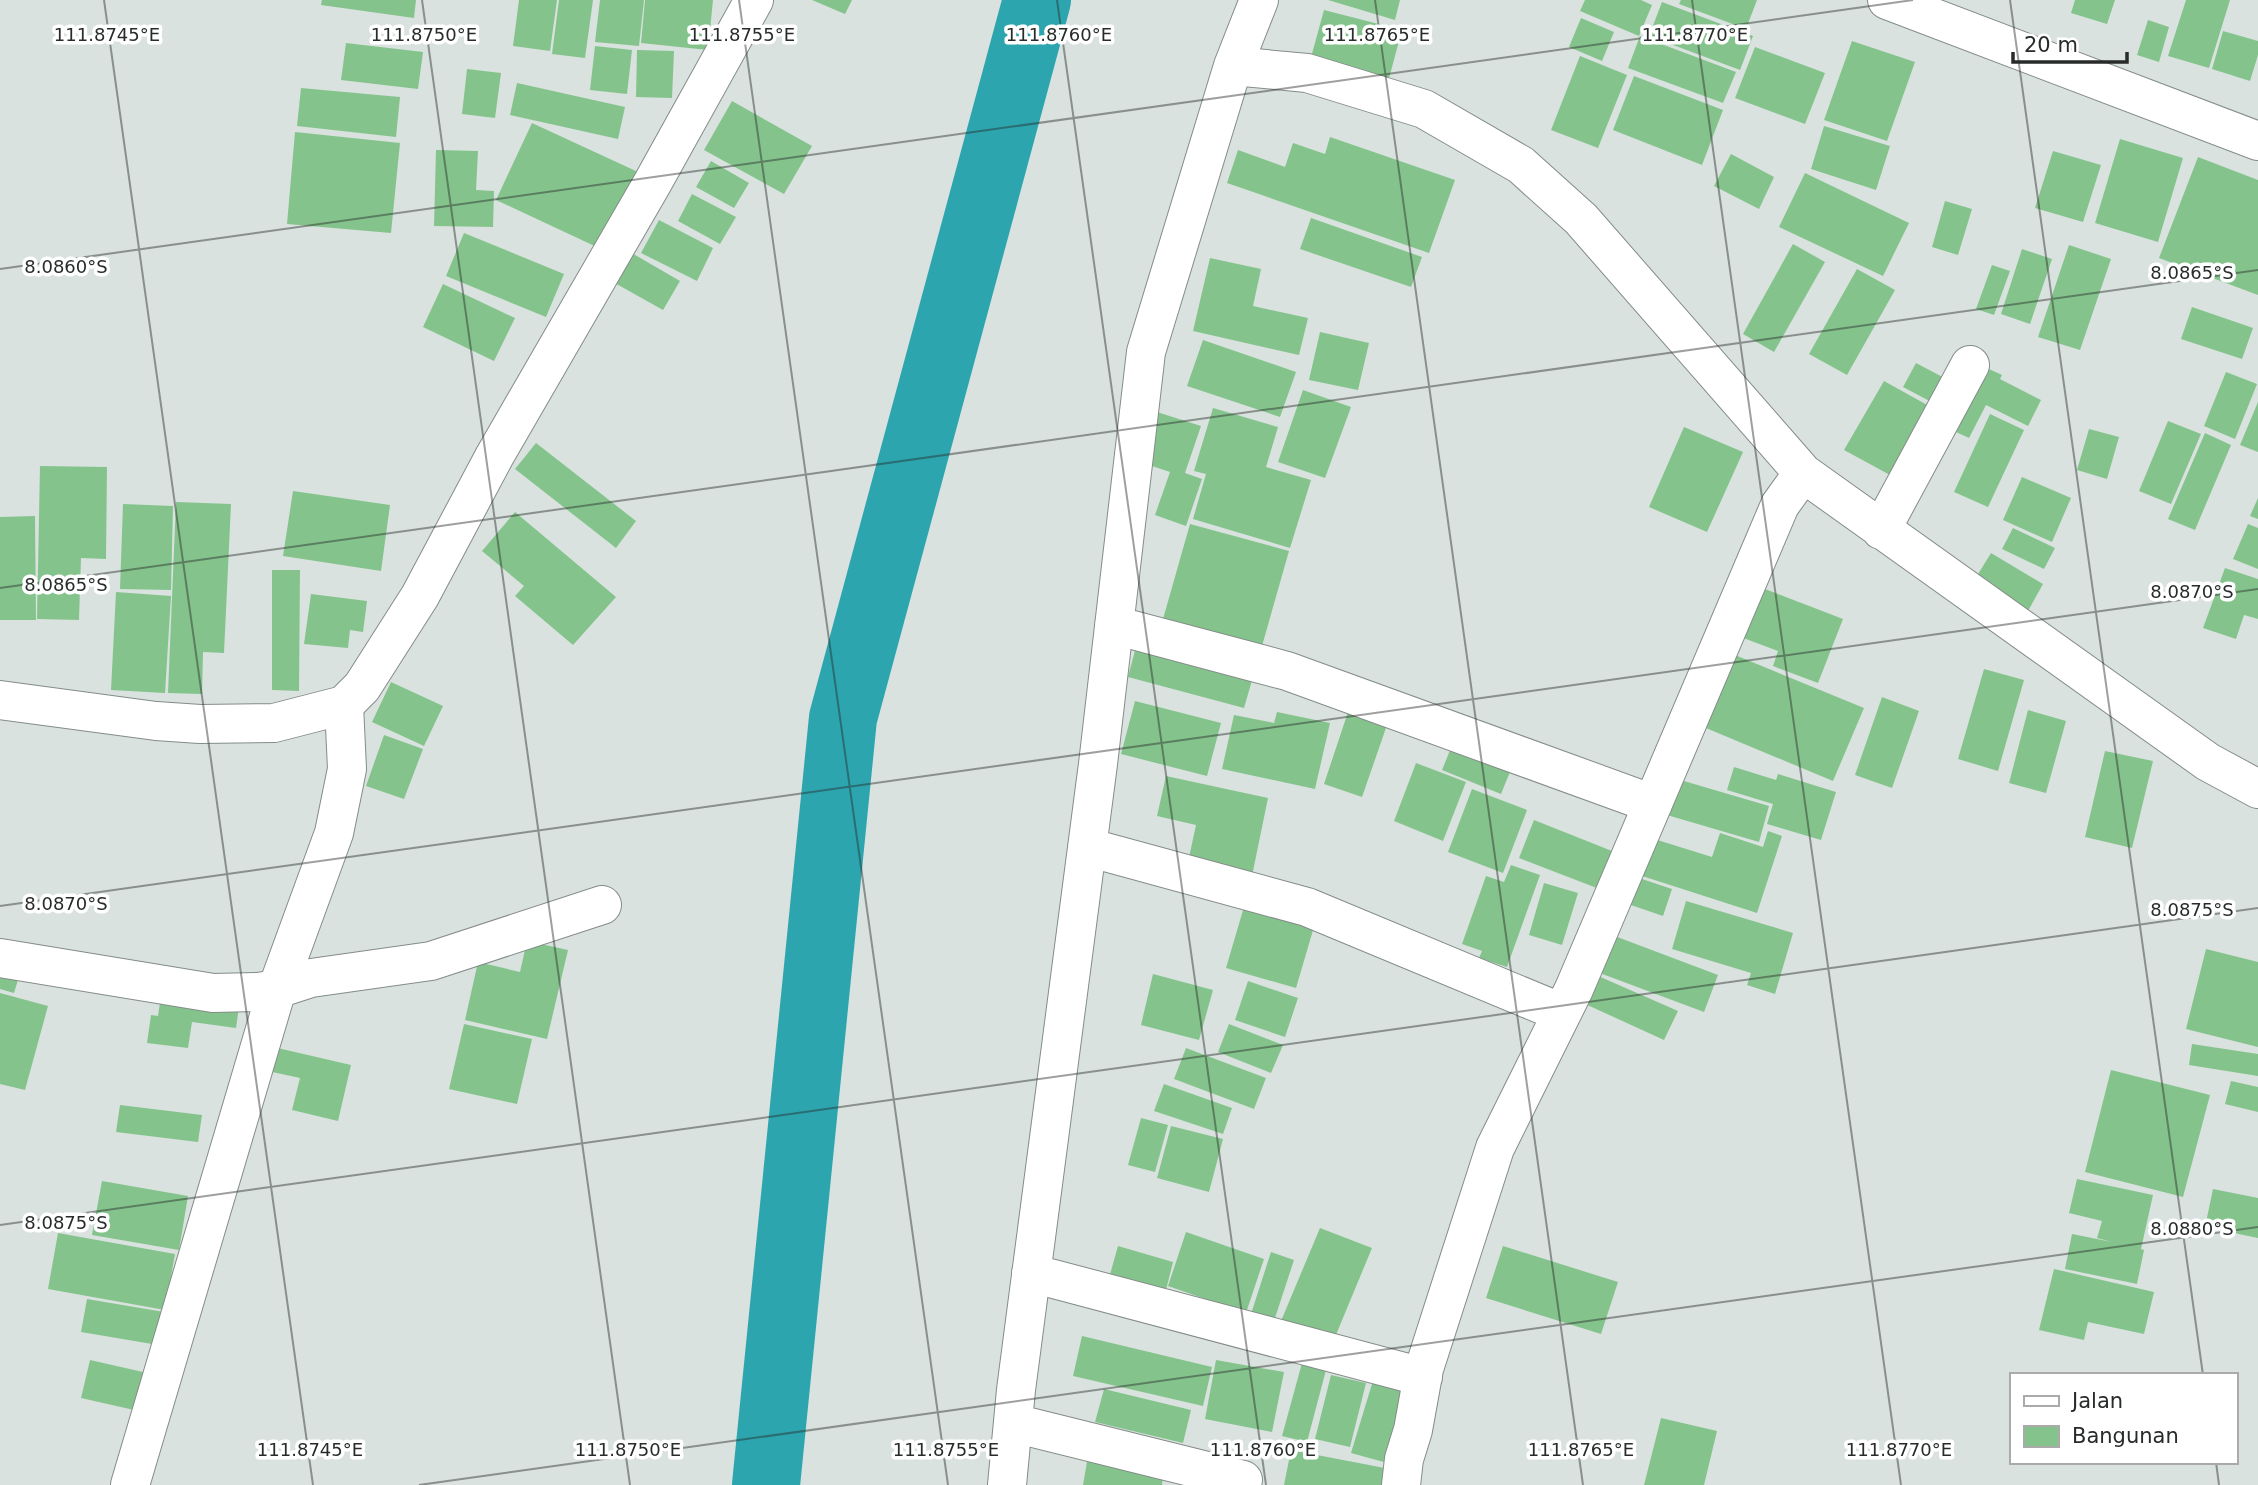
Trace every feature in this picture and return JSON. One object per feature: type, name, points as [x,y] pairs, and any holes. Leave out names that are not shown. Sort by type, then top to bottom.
[{"type":"street","points":[[0,700],[156,721],[200,724],[274,723],[344,705],[362,687],[420,596],[494,457],[653,182],[754,0]]},
{"type":"street","points":[[1007,1485],[1146,352],[1233,66],[1259,0]]},
{"type":"street","points":[[1887,0],[2258,141]]},
{"type":"street","points":[[1233,66],[1307,73],[1424,109],[1521,165],[1581,219],[1803,473],[2208,762],[2258,789]]},
{"type":"street","points":[[1881,530],[1970,365]]},
{"type":"street","points":[[1401,1485],[1402,1468],[1413,1430],[1423,1377],[1495,1148],[1562,1013],[1780,505],[1803,473]]},
{"type":"street","points":[[1114,625],[1287,671],[1653,804]]},
{"type":"street","points":[[130,1485],[277,989],[334,833],[347,769],[344,705]]},
{"type":"street","points":[[1087,847],[1307,907],[1562,1013]]},
{"type":"street","points":[[0,958],[213,993],[234,994],[277,989],[311,978],[431,961],[602,905]]},
{"type":"street","points":[[1031,1273],[1423,1377]]},
{"type":"street","points":[[1013,1423],[1243,1480]]},
{"type":"building","points":[[322,0],[416,0],[414,18],[321,5]]},
{"type":"building","points":[[519,0],[557,0],[550,51],[513,46]]},
{"type":"building","points":[[559,0],[593,0],[585,58],[552,54]]},
{"type":"building","points":[[600,0],[644,0],[639,46],[595,42]]},
{"type":"building","points":[[645,0],[713,0],[708,50],[641,43]]},
{"type":"building","points":[[812,0],[852,0],[845,14]]},
{"type":"building","points":[[1328,0],[1400,0],[1395,20]]},
{"type":"building","points":[[1585,0],[1641,0],[1652,5],[1639,36],[1580,11]]},
{"type":"building","points":[[1681,0],[1757,0],[1746,29],[1679,4]]},
{"type":"building","points":[[2075,0],[2115,0],[2107,24],[2071,13]]},
{"type":"building","points":[[2186,0],[2230,0],[2209,68],[2168,56]]},
{"type":"building","points":[[1662,2],[1753,36],[1740,70],[1649,36]]},
{"type":"building","points":[[1324,10],[1402,30],[1388,82],[1310,61]]},
{"type":"building","points":[[1581,18],[1614,32],[1602,61],[1569,47]]},
{"type":"building","points":[[2148,20],[2169,27],[2159,62],[2137,55]]},
{"type":"building","points":[[2223,31],[2258,41],[2258,55],[2250,81],[2212,69]]},
{"type":"building","points":[[1640,36],[1736,72],[1723,103],[1628,68]]},
{"type":"building","points":[[1852,41],[1915,62],[1887,141],[1824,120]]},
{"type":"building","points":[[346,43],[423,52],[418,89],[341,80]]},
{"type":"building","points":[[595,46],[632,50],[627,94],[590,90]]},
{"type":"building","points":[[1755,47],[1825,73],[1805,124],[1735,98]]},
{"type":"building","points":[[637,50],[674,51],[672,98],[636,97]]},
{"type":"building","points":[[1580,56],[1627,75],[1598,148],[1551,130]]},
{"type":"building","points":[[467,69],[501,73],[495,118],[462,114]]},
{"type":"building","points":[[1634,76],[1723,110],[1702,165],[1613,130]]},
{"type":"building","points":[[517,83],[625,107],[618,139],[510,115]]},
{"type":"building","points":[[301,88],[400,97],[396,137],[297,126]]},
{"type":"building","points":[[732,101],[812,146],[784,194],[704,150]]},
{"type":"building","points":[[532,123],[638,172],[601,249],[496,200]]},
{"type":"building","points":[[1824,126],[1890,146],[1876,190],[1811,169]]},
{"type":"building","points":[[295,132],[400,143],[391,233],[287,224]]},
{"type":"building","points":[[1330,137],[1455,180],[1429,253],[1227,183],[1238,150],[1285,167],[1293,143],[1325,154]]},
{"type":"building","points":[[2120,139],[2183,158],[2158,242],[2095,223]]},
{"type":"building","points":[[436,150],[478,151],[476,190],[494,191],[493,227],[434,226]]},
{"type":"building","points":[[2053,151],[2101,165],[2083,222],[2035,208]]},
{"type":"building","points":[[1731,154],[1774,177],[1759,209],[1714,186]]},
{"type":"building","points":[[2198,157],[2258,180],[2258,295],[2159,258]]},
{"type":"building","points":[[711,161],[749,183],[734,208],[696,187]]},
{"type":"building","points":[[1805,173],[1909,223],[1883,276],[1779,227]]},
{"type":"building","points":[[692,194],[736,217],[720,244],[678,221]]},
{"type":"building","points":[[1945,201],[1972,209],[1958,255],[1932,247]]},
{"type":"building","points":[[1311,218],[1422,257],[1411,287],[1300,249]]},
{"type":"building","points":[[659,220],[713,248],[697,281],[641,253]]},
{"type":"building","points":[[464,233],[564,274],[546,317],[446,276]]},
{"type":"building","points":[[1793,244],[1825,262],[1774,352],[1743,334]]},
{"type":"building","points":[[2069,245],[2111,259],[2080,350],[2038,337]]},
{"type":"building","points":[[2022,249],[2052,259],[2030,324],[2001,314]]},
{"type":"building","points":[[630,252],[680,281],[663,310],[613,282]]},
{"type":"building","points":[[1210,258],[1261,269],[1253,306],[1308,318],[1299,355],[1193,331]]},
{"type":"building","points":[[1992,265],[2010,271],[1994,315],[1976,309]]},
{"type":"building","points":[[1857,269],[1895,290],[1847,375],[1809,354]]},
{"type":"building","points":[[443,284],[515,318],[494,361],[423,327]]},
{"type":"building","points":[[2192,307],[2253,328],[2242,359],[2181,339]]},
{"type":"building","points":[[1320,332],[1369,343],[1358,390],[1309,380]]},
{"type":"building","points":[[1203,340],[1296,372],[1280,417],[1187,386]]},
{"type":"building","points":[[1916,363],[1952,382],[1939,406],[1903,387]]},
{"type":"building","points":[[1987,368],[2002,375],[2000,379],[2041,400],[2028,426],[1986,405],[1969,438],[1956,432]]},
{"type":"building","points":[[2226,372],[2257,384],[2235,439],[2204,426]]},
{"type":"building","points":[[1884,381],[1929,406],[1890,475],[1844,450]]},
{"type":"building","points":[[1303,390],[1351,407],[1325,478],[1278,462]]},
{"type":"building","points":[[2258,402],[2258,452],[2240,445]]},
{"type":"building","points":[[1213,408],[1278,427],[1266,467],[1311,480],[1290,548],[1193,519],[1206,474],[1194,471]]},
{"type":"building","points":[[1157,412],[1201,426],[1185,473],[1202,479],[1186,526],[1155,515],[1170,472],[1140,462]]},
{"type":"building","points":[[1990,414],[2024,430],[1988,507],[1954,492]]},
{"type":"building","points":[[2168,421],[2201,434],[2171,504],[2139,491]]},
{"type":"building","points":[[1684,427],[1743,452],[1707,532],[1649,507]]},
{"type":"building","points":[[2089,429],[2119,437],[2107,479],[2077,470]]},
{"type":"building","points":[[2205,433],[2231,445],[2195,530],[2168,519]]},
{"type":"building","points":[[536,443],[636,521],[616,548],[515,469]]},
{"type":"building","points":[[40,466],[107,467],[106,559],[81,558],[79,620],[37,619]]},
{"type":"building","points":[[2022,477],[2071,498],[2052,542],[2003,520]]},
{"type":"building","points":[[293,491],[390,505],[381,571],[283,556]]},
{"type":"building","points":[[2258,498],[2258,519],[2250,516]]},
{"type":"building","points":[[176,502],[231,504],[224,653],[203,652],[202,694],[168,693]]},
{"type":"building","points":[[123,504],[173,506],[171,590],[120,589]]},
{"type":"building","points":[[515,512],[616,597],[573,645],[515,596],[524,586],[482,551]]},
{"type":"building","points":[[35,516],[36,620],[0,620],[0,517]]},
{"type":"building","points":[[1190,524],[1289,551],[1260,653],[1161,626]]},
{"type":"building","points":[[2248,524],[2258,528],[2258,569],[2233,559]]},
{"type":"building","points":[[2013,528],[2055,548],[2044,569],[2002,549]]},
{"type":"building","points":[[1991,553],[2043,584],[2028,611],[1975,579]]},
{"type":"building","points":[[2225,568],[2258,579],[2258,619],[2244,615],[2236,639],[2203,628]]},
{"type":"building","points":[[272,570],[300,570],[299,691],[272,690]]},
{"type":"building","points":[[1757,586],[1843,619],[1818,683],[1773,666],[1778,651],[1738,636]]},
{"type":"building","points":[[116,592],[171,596],[165,693],[111,690]]},
{"type":"building","points":[[311,594],[367,601],[363,632],[350,630],[348,648],[304,644]]},
{"type":"building","points":[[1138,639],[1255,670],[1244,708],[1128,677]]},
{"type":"building","points":[[1735,655],[1864,708],[1833,781],[1694,723]]},
{"type":"building","points":[[1984,669],[2024,680],[1998,771],[1958,759]]},
{"type":"building","points":[[391,682],[443,706],[424,746],[372,722]]},
{"type":"building","points":[[1882,697],[1919,711],[1892,788],[1855,775]]},
{"type":"building","points":[[1135,701],[1221,723],[1207,776],[1121,754]]},
{"type":"building","points":[[2028,710],[2066,721],[2046,793],[2009,783]]},
{"type":"building","points":[[1277,712],[1330,723],[1315,789],[1222,769],[1234,715],[1274,723]]},
{"type":"building","points":[[1348,712],[1387,725],[1362,797],[1324,784]]},
{"type":"building","points":[[384,735],[423,749],[404,799],[366,786]]},
{"type":"building","points":[[1455,738],[1514,762],[1501,794],[1442,770]]},
{"type":"building","points":[[2105,751],[2153,761],[2132,848],[2085,837]]},
{"type":"building","points":[[1416,763],[1466,782],[1443,841],[1394,821]]},
{"type":"building","points":[[1734,767],[1776,780],[1778,774],[1836,792],[1821,840],[1767,824],[1773,804],[1727,790]]},
{"type":"building","points":[[1166,776],[1268,798],[1252,876],[1188,862],[1196,825],[1157,816]]},
{"type":"building","points":[[1677,779],[1769,806],[1759,842],[1667,815]]},
{"type":"building","points":[[1472,789],[1527,810],[1503,873],[1448,852]]},
{"type":"building","points":[[1534,820],[1617,853],[1602,890],[1519,858]]},
{"type":"building","points":[[1768,831],[1782,836],[1757,913],[1639,875],[1651,838],[1712,857],[1720,833],[1763,847]]},
{"type":"building","points":[[1511,865],[1540,875],[1507,967],[1479,958],[1482,951],[1462,944],[1486,876],[1504,882]]},
{"type":"building","points":[[1636,877],[1672,889],[1663,916],[1628,904]]},
{"type":"building","points":[[1544,883],[1578,893],[1562,945],[1529,935]]},
{"type":"building","points":[[1246,900],[1316,920],[1296,988],[1226,968]]},
{"type":"building","points":[[1686,901],[1793,933],[1775,994],[1747,985],[1751,973],[1672,949]]},
{"type":"building","points":[[1612,935],[1718,975],[1704,1012],[1597,972]]},
{"type":"building","points":[[527,941],[568,950],[547,1039],[465,1020],[478,962],[520,972]]},
{"type":"building","points":[[2206,949],[2258,962],[2258,1047],[2186,1029]]},
{"type":"building","points":[[0,968],[20,973],[14,993],[0,989]]},
{"type":"building","points":[[1153,974],[1213,990],[1199,1040],[1141,1025]]},
{"type":"building","points":[[1596,975],[1678,1011],[1664,1040],[1583,1003]]},
{"type":"building","points":[[1248,981],[1298,998],[1285,1037],[1235,1020]]},
{"type":"building","points":[[162,989],[240,1000],[236,1028],[192,1022],[188,1048],[147,1043],[151,1015],[158,1016]]},
{"type":"building","points":[[0,993],[48,1006],[25,1090],[0,1084]]},
{"type":"building","points":[[464,1024],[532,1039],[517,1104],[449,1089]]},
{"type":"building","points":[[1229,1024],[1283,1045],[1271,1073],[1218,1052]]},
{"type":"building","points":[[2192,1044],[2258,1054],[2258,1076],[2189,1065]]},
{"type":"building","points":[[269,1046],[351,1065],[338,1121],[292,1110],[300,1078],[263,1070]]},
{"type":"building","points":[[1186,1048],[1266,1078],[1254,1109],[1174,1079]]},
{"type":"building","points":[[2111,1070],[2210,1095],[2183,1197],[2085,1172]]},
{"type":"building","points":[[2231,1081],[2258,1087],[2258,1112],[2225,1104]]},
{"type":"building","points":[[1164,1084],[1232,1108],[1223,1134],[1154,1111]]},
{"type":"building","points":[[120,1105],[202,1115],[198,1142],[116,1132]]},
{"type":"building","points":[[1141,1118],[1168,1125],[1155,1172],[1128,1165]]},
{"type":"building","points":[[1171,1126],[1223,1139],[1209,1192],[1157,1178]]},
{"type":"building","points":[[2077,1179],[2153,1195],[2141,1249],[2144,1250],[2137,1284],[2065,1269],[2072,1234],[2112,1242],[2097,1238],[2102,1221],[2069,1213]]},
{"type":"building","points":[[102,1181],[188,1196],[179,1250],[92,1235]]},
{"type":"building","points":[[2213,1189],[2258,1198],[2258,1238],[2205,1227]]},
{"type":"building","points":[[1320,1228],[1372,1248],[1333,1342],[1281,1321]]},
{"type":"building","points":[[1186,1232],[1264,1259],[1246,1313],[1168,1286]]},
{"type":"building","points":[[58,1233],[175,1254],[165,1310],[48,1289]]},
{"type":"building","points":[[1118,1246],[1173,1262],[1165,1294],[1109,1278]]},
{"type":"building","points":[[1503,1246],[1618,1282],[1601,1334],[1486,1298]]},
{"type":"building","points":[[1271,1252],[1294,1260],[1273,1324],[1250,1317]]},
{"type":"building","points":[[2054,1269],[2154,1292],[2144,1334],[2088,1322],[2084,1340],[2039,1330]]},
{"type":"building","points":[[87,1299],[164,1312],[158,1345],[81,1332]]},
{"type":"building","points":[[1082,1336],[1212,1367],[1203,1406],[1073,1376]]},
{"type":"building","points":[[90,1360],[143,1372],[134,1410],[81,1398]]},
{"type":"building","points":[[1216,1360],[1284,1372],[1272,1432],[1205,1419]]},
{"type":"building","points":[[1302,1363],[1326,1370],[1307,1442],[1282,1436]]},
{"type":"building","points":[[1375,1374],[1415,1385],[1391,1464],[1351,1453]]},
{"type":"building","points":[[1331,1375],[1366,1383],[1350,1447],[1315,1439]]},
{"type":"building","points":[[1104,1389],[1191,1410],[1183,1443],[1095,1422]]},
{"type":"building","points":[[1661,1418],[1717,1431],[1704,1485],[1644,1485]]},
{"type":"building","points":[[1291,1450],[1395,1470],[1392,1485],[1284,1485]]},
{"type":"building","points":[[1088,1456],[1164,1469],[1162,1485],[1083,1485]]},
{"type":"waterway","points":[[766,1485],[843,718],[1037,0]]}]
